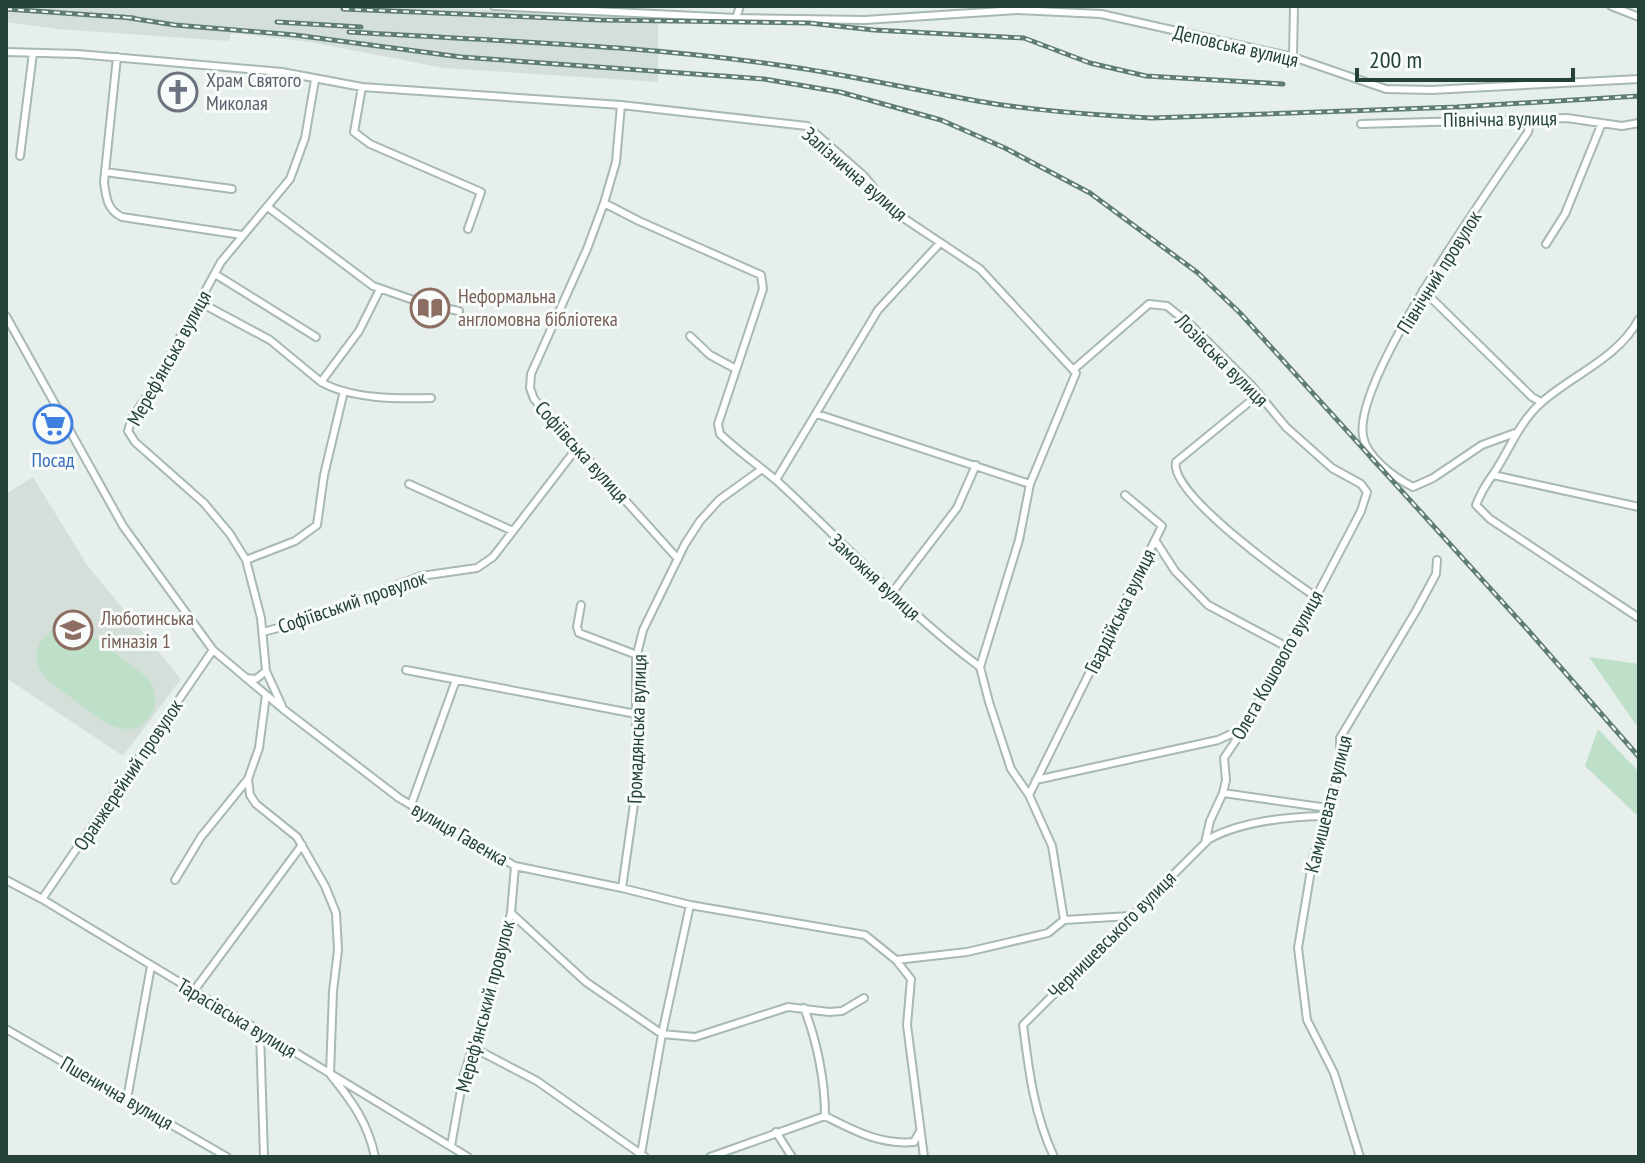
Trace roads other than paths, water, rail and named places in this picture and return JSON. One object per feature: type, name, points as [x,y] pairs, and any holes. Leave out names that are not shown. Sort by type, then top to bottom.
[{"type":"street","name":"Деповська вулиця","points":[[494,6],[736,18],[865,20],[1017,10],[1101,14],[1293,57],[1386,89],[1432,90],[1639,79]]},
{"type":"street","points":[[736,18],[740,6]]},
{"type":"street","points":[[889,6],[891,16]]},
{"type":"street","points":[[1101,14],[1102,6]]},
{"type":"street","points":[[1293,57],[1294,6]]},
{"type":"street","points":[[1611,6],[1639,17]]},
{"type":"street","name":"Залізнична вулиця","points":[[6,52],[117,57],[282,72],[362,87],[621,105],[807,126],[863,175],[893,211],[980,269],[1073,370]]},
{"type":"street","points":[[20,156],[33,53]]},
{"type":"street","points":[[117,57],[105,172],[106,199],[116,214],[242,235]]},
{"type":"street","name":"Мереф'янська вулиця","points":[[283,709],[266,671],[263,632],[246,560],[230,534],[204,503],[135,442],[128,431],[132,418],[201,303],[221,262],[290,179],[305,138],[315,80]]},
{"type":"street","points":[[362,87],[354,132],[370,144],[481,192],[468,229]]},
{"type":"street","name":"Софіївська вулиця","points":[[621,105],[616,162],[604,203],[529,383],[534,399],[576,449],[678,559]]},
{"type":"street","name":"Північна вулиця","points":[[1361,124],[1531,118],[1567,118],[1622,126],[1639,123]]},
{"type":"street","name":"Північний провулок","points":[[1515,433],[1482,445],[1433,478],[1413,487],[1381,464],[1364,443],[1362,433],[1367,404],[1382,366],[1423,290],[1528,132],[1531,118]]},
{"type":"street","points":[[1546,244],[1571,201],[1602,123]]},
{"type":"street","points":[[105,172],[232,189]]},
{"type":"street","points":[[604,203],[761,275],[763,289],[736,369],[710,355],[690,336]]},
{"type":"street","points":[[269,208],[380,289],[459,311]]},
{"type":"street","points":[[776,480],[878,310],[940,243]]},
{"type":"street","points":[[215,274],[316,337]]},
{"type":"street","points":[[321,382],[359,331],[380,289]]},
{"type":"street","points":[[1423,290],[1532,397],[1541,402]]},
{"type":"street","points":[[201,303],[270,340],[321,382],[344,391],[431,398]]},
{"type":"street","name":"Лозівська вулиця","points":[[1073,370],[1141,309],[1149,304],[1167,306],[1193,327],[1286,427],[1332,468],[1361,484],[1367,492]]},
{"type":"street","name":"вулиця Гавенка","points":[[6,316],[123,526],[213,650],[283,709],[411,805],[515,866],[690,905],[865,935],[896,960]]},
{"type":"street","points":[[1639,319],[1632,331],[1596,365],[1541,402],[1515,433],[1493,475],[1483,486],[1476,505],[1490,519],[1639,618]]},
{"type":"street","name":"Заможня вулиця","points":[[736,369],[718,431],[776,480],[891,594],[980,667]]},
{"type":"street","points":[[1064,920],[1052,846],[1029,795],[1011,769],[980,667],[1019,540],[1030,484],[1076,373],[1073,370]]},
{"type":"street","points":[[246,560],[295,541],[317,525],[324,475],[344,391]]},
{"type":"street","points":[[1258,395],[1176,462],[1174,471],[1178,481],[1211,515],[1276,570],[1316,597]]},
{"type":"street","points":[[817,414],[1030,484]]},
{"type":"street","name":"Софіївський провулок","points":[[263,632],[308,620],[421,576],[477,568],[488,562],[576,449]]},
{"type":"street","points":[[891,594],[957,508],[976,465]]},
{"type":"street","name":"Громадянська вулиця","points":[[622,888],[636,790],[637,655],[643,630],[692,532],[708,511],[762,469]]},
{"type":"street","points":[[1493,475],[1639,507]]},
{"type":"street","points":[[409,484],[513,531]]},
{"type":"street","name":"Олега Кошового вулиця","points":[[1205,843],[1226,780],[1224,758],[1244,728],[1316,597],[1361,511],[1367,492]]},
{"type":"street","points":[[1125,495],[1162,526],[1155,540]]},
{"type":"street","name":"Гвардійська вулиця","points":[[1155,540],[1175,571],[1208,605],[1287,647]]},
{"type":"street","name":"Гвардійська вулиця","points":[[1029,795],[1155,540]]},
{"type":"street","name":"Камишевата вулиця","points":[[1360,1157],[1334,1073],[1307,1020],[1298,948],[1313,858],[1340,769],[1340,738],[1436,574],[1437,560]]},
{"type":"street","points":[[581,605],[577,627],[579,633],[637,655]]},
{"type":"street","name":"Оранжерейний провулок","points":[[42,899],[213,650]]},
{"type":"street","points":[[406,670],[636,714]]},
{"type":"street","points":[[246,678],[256,679],[266,671]]},
{"type":"street","points":[[411,805],[456,680]]},
{"type":"street","points":[[175,880],[201,837],[248,779],[259,748],[266,695]]},
{"type":"street","points":[[1036,780],[1218,740],[1244,728]]},
{"type":"street","points":[[248,779],[248,790],[256,804],[287,828],[302,845],[334,904],[338,922],[330,1074],[365,1122],[375,1157]]},
{"type":"street","points":[[1223,793],[1328,808]]},
{"type":"street","name":"Чернишевського вулиця","points":[[1054,1157],[1042,1131],[1031,1091],[1023,1025],[1205,843],[1219,834],[1278,819],[1322,816],[1328,808]]},
{"type":"street","points":[[193,992],[302,845]]},
{"type":"street","name":"Мереф'янський провулок","points":[[451,1146],[472,1047],[511,913],[515,866]]},
{"type":"street","name":"Тарасівська вулиця","points":[[6,880],[468,1157]]},
{"type":"street","points":[[472,1047],[537,1081],[643,1156],[662,1034],[690,905]]},
{"type":"street","points":[[511,913],[586,982],[662,1034],[695,1037],[788,1007],[823,1012],[842,1011],[864,998]]},
{"type":"street","points":[[896,960],[967,952],[1025,939],[1048,933],[1064,920],[1130,916]]},
{"type":"street","points":[[896,960],[911,979],[907,1025],[924,1157]]},
{"type":"street","points":[[127,1099],[151,966]]},
{"type":"street","points":[[804,1008],[825,1094],[825,1116]]},
{"type":"street","name":"Пшенична вулиця","points":[[6,1029],[227,1157]]},
{"type":"street","points":[[260,1032],[264,1157]]},
{"type":"street","points":[[710,1157],[825,1116],[893,1144],[914,1142],[919,1133]]},
{"type":"street","points":[[776,1132],[792,1157]]},
{"type":"railway","points":[[6,9],[134,18]]},
{"type":"railway","points":[[343,9],[601,20],[809,23],[874,30],[1024,38],[1090,63],[1146,76],[1283,84]]},
{"type":"railway","points":[[123,17],[461,57],[764,79],[840,92],[941,120],[1005,148],[1090,193],[1198,273],[1240,313],[1639,757]]},
{"type":"railway","points":[[277,22],[361,27]]},
{"type":"railway","points":[[349,32],[681,54],[815,71],[999,104],[1152,118],[1457,107],[1639,96]]},
{"type":"place","name":"Храм Святого Миколая","points":[[178,92]]},
{"type":"place","name":"Неформальна англомовна бібліотека","points":[[430,308]]},
{"type":"place","name":"Посад","points":[[53,424]]},
{"type":"place","name":"Люботинська гiмназiя 1","points":[[73,630]]}]
